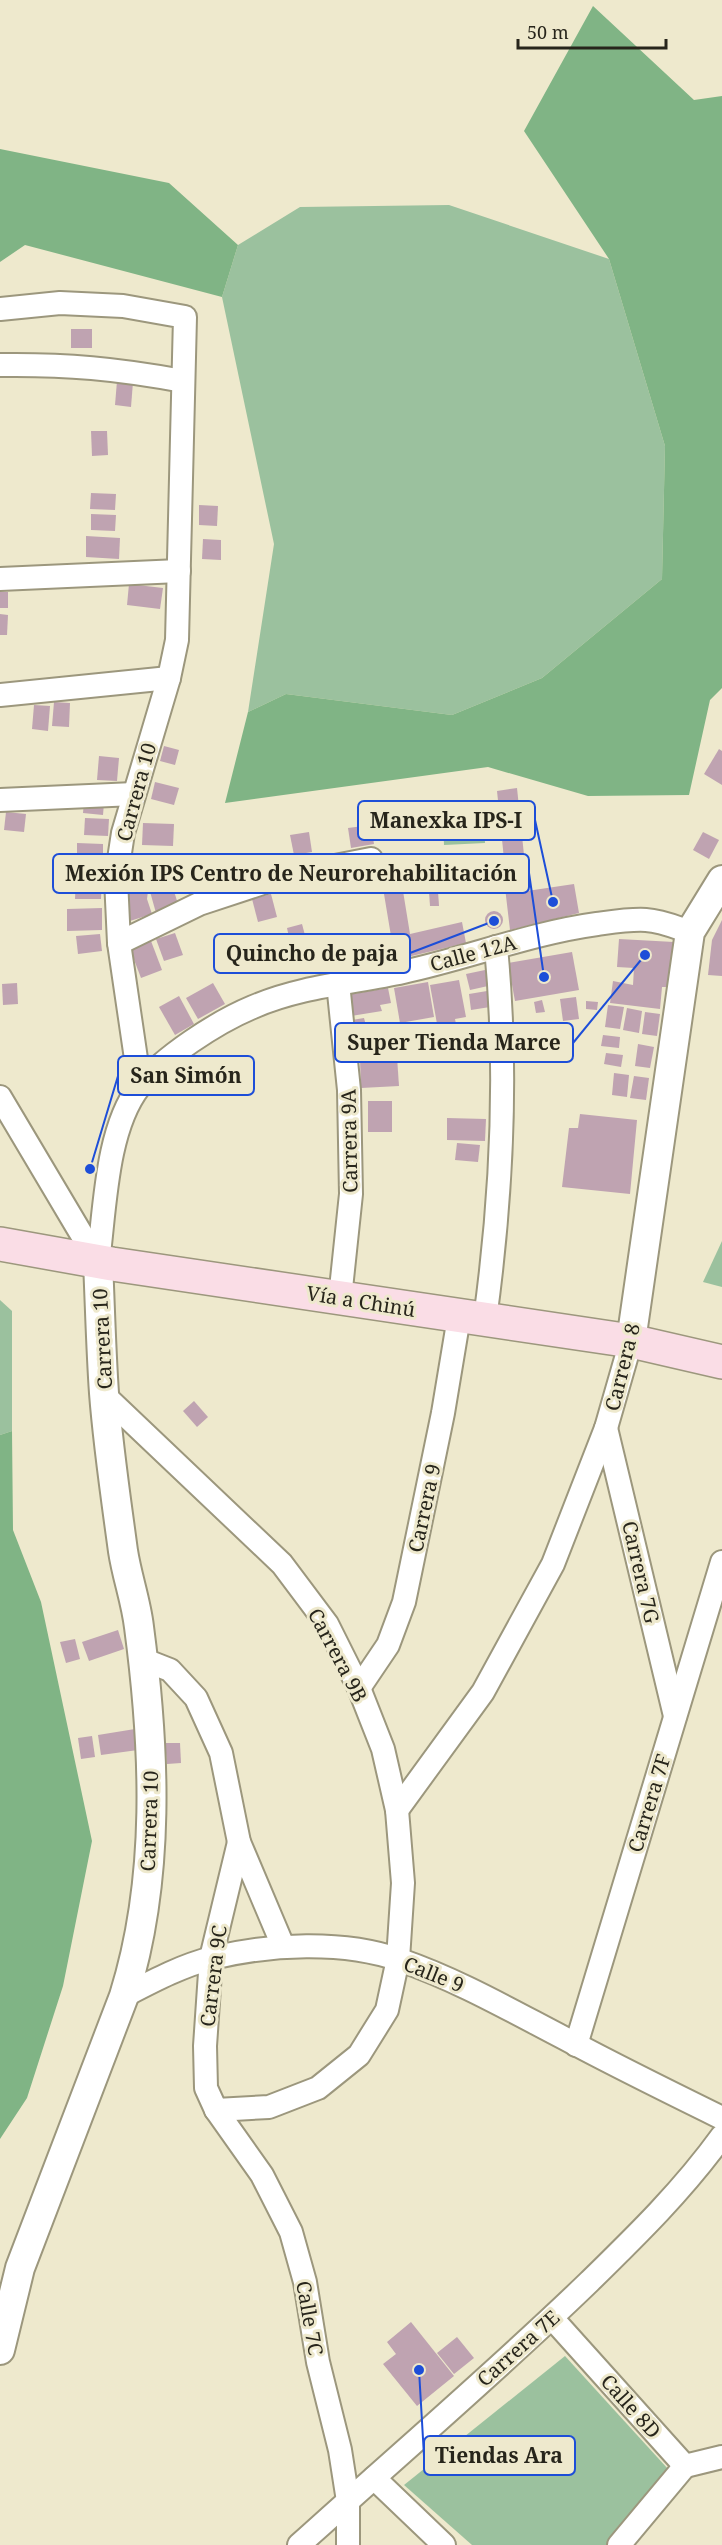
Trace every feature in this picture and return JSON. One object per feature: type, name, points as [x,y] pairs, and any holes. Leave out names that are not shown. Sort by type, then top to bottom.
[{"type":"main road","name":"Vía a Chinú","points":[[0,1244],[98,1262],[631,1341],[722,1362]]},
{"type":"street","name":"Carrera 10","points":[[0,309],[60,303],[123,306],[185,317],[177,640],[169,678],[123,833],[116,879],[119,943],[140,1086],[125,1109],[117,1131],[98,1262],[104,1395],[123,1554],[139,1625],[151,1750],[150,1842],[145,1905],[138,1948],[124,1996],[20,2268],[0,2350]]},
{"type":"street","points":[[0,366],[60,364],[183,381]]},
{"type":"street","points":[[0,560],[0,579],[179,570]]},
{"type":"street","points":[[0,695],[169,678]]},
{"type":"street","points":[[0,800],[134,794]]},
{"type":"street","points":[[119,943],[199,904],[284,876],[371,859]]},
{"type":"street","name":"Carrera 8","points":[[397,1810],[483,1692],[553,1564],[606,1428],[631,1341],[690,932],[722,880]]},
{"type":"street","name":"Calle 12A","points":[[140,1086],[202,1034],[237,1014],[274,999],[338,983],[402,972],[574,927],[645,920],[666,923],[690,932]]},
{"type":"street","name":"Carrera 9","points":[[359,1688],[388,1645],[404,1602],[441,1425],[496,1240],[502,1167],[502,1041],[496,947]]},
{"type":"street","name":"Carrera 9A","points":[[338,983],[349,1090],[351,1194],[340,1298]]},
{"type":"street","points":[[0,1097],[98,1262]]},
{"type":"street","name":"Carrera 9B","points":[[104,1395],[282,1564],[327,1624],[359,1688],[383,1749],[397,1810],[403,1883],[398,1959]]},
{"type":"street","name":"Carrera 7G","points":[[606,1428],[675,1716]]},
{"type":"street","name":"Carrera 7F","points":[[576,2045],[722,1562]]},
{"type":"street","name":"Carrera 9C","points":[[142,1659],[170,1670],[196,1698],[221,1753],[239,1842],[282,1946]]},
{"type":"street","name":"Carrera 9C","points":[[216,2110],[206,2088],[205,2046],[211,1958],[239,1842]]},
{"type":"street","name":"Calle 9","points":[[124,1996],[168,1973],[211,1958],[282,1946],[340,1948],[398,1959],[465,1986],[722,2118]]},
{"type":"street","points":[[216,2110],[269,2107],[318,2088],[351,2062],[359,2055],[387,2010],[398,1959]]},
{"type":"street","name":"Calle 7C","points":[[216,2110],[262,2175],[291,2232],[305,2282],[318,2362],[340,2451],[348,2501],[348,2545]]},
{"type":"street","name":"Carrera 7E","points":[[299,2545],[552,2318],[656,2216],[699,2168],[722,2136]]},
{"type":"street","name":"Calle 8D","points":[[552,2318],[685,2466]]},
{"type":"street","points":[[619,2545],[685,2466],[722,2457]]},
{"type":"street","points":[[374,2478],[444,2545]]},
{"type":"green space","points":[[593,6],[694,100],[722,96],[722,688],[710,700],[689,795],[588,796],[488,767],[225,803],[248,712],[286,694],[452,715],[542,678],[662,579],[665,446],[609,259],[524,131]]},
{"type":"green space","points":[[0,149],[169,183],[238,245],[222,297],[25,245],[0,262]]},
{"type":"green space","points":[[449,205],[609,259],[665,446],[662,579],[542,678],[452,715],[286,694],[248,712],[274,544],[222,297],[238,245],[300,207]]},
{"type":"green space","points":[[484,819],[485,843],[444,845],[443,821]]},
{"type":"green space","points":[[722,1241],[722,1287],[703,1282]]},
{"type":"green space","points":[[0,1300],[12,1311],[12,1431],[0,1435]]},
{"type":"green space","points":[[12,1431],[13,1530],[41,1602],[92,1841],[63,1986],[27,2098],[0,2139],[0,1435]]},
{"type":"green space","points":[[565,2356],[668,2469],[607,2545],[472,2545],[404,2485]]},
{"type":"building","points":[[71,329],[92,329],[92,348],[71,348]]},
{"type":"building","points":[[117,381],[133,382],[131,407],[115,405]]},
{"type":"building","points":[[91,431],[107,431],[108,455],[92,456]]},
{"type":"building","points":[[91,493],[116,494],[115,510],[90,509]]},
{"type":"building","points":[[199,505],[218,506],[217,526],[199,525]]},
{"type":"building","points":[[91,514],[116,515],[115,531],[91,530]]},
{"type":"building","points":[[86,536],[120,538],[119,559],[86,557]]},
{"type":"building","points":[[203,539],[221,540],[221,560],[202,559]]},
{"type":"building","points":[[129,584],[163,588],[160,609],[127,605]]},
{"type":"building","points":[[0,592],[8,592],[8,608],[0,608]]},
{"type":"building","points":[[0,614],[8,615],[7,635],[0,635]]},
{"type":"building","points":[[54,702],[70,703],[69,727],[52,726]]},
{"type":"building","points":[[34,705],[50,706],[48,731],[32,729]]},
{"type":"building","points":[[164,746],[179,750],[175,765],[160,761]]},
{"type":"building","points":[[719,749],[722,751],[722,785],[704,774]]},
{"type":"building","points":[[99,756],[119,758],[117,781],[97,780]]},
{"type":"building","points":[[155,782],[179,788],[174,805],[151,799]]},
{"type":"building","points":[[517,788],[524,855],[504,859],[497,791]]},
{"type":"building","points":[[84,802],[104,803],[103,815],[83,813]]},
{"type":"building","points":[[6,812],[26,814],[24,832],[4,830]]},
{"type":"building","points":[[85,818],[109,819],[108,836],[84,835]]},
{"type":"building","points":[[143,823],[174,824],[173,846],[142,845]]},
{"type":"building","points":[[371,825],[374,844],[351,848],[348,828]]},
{"type":"building","points":[[309,832],[312,852],[294,855],[290,835]]},
{"type":"building","points":[[703,832],[719,840],[709,859],[693,850]]},
{"type":"building","points":[[77,843],[103,844],[103,867],[77,866]]},
{"type":"building","points":[[524,860],[527,891],[574,884],[579,913],[510,930],[502,862]]},
{"type":"building","points":[[76,876],[102,876],[101,899],[75,899]]},
{"type":"building","points":[[125,881],[149,883],[147,899],[152,914],[130,921],[124,903]]},
{"type":"building","points":[[171,882],[179,907],[156,913],[149,888]]},
{"type":"building","points":[[403,891],[410,934],[462,922],[466,943],[395,960],[384,894]]},
{"type":"building","points":[[438,891],[439,906],[430,906],[429,892]]},
{"type":"building","points":[[271,894],[277,917],[258,922],[252,899]]},
{"type":"building","points":[[102,908],[102,930],[67,931],[67,909]]},
{"type":"building","points":[[490,911],[498,911],[503,916],[501,927],[490,929],[485,924],[485,916]]},
{"type":"building","points":[[722,920],[722,976],[708,975],[712,940]]},
{"type":"building","points":[[302,924],[306,939],[290,942],[287,928]]},
{"type":"building","points":[[175,933],[183,955],[164,961],[156,939]]},
{"type":"building","points":[[100,934],[102,951],[78,954],[76,936]]},
{"type":"building","points":[[619,939],[674,942],[670,987],[662,987],[660,1009],[610,1003],[613,981],[633,985],[634,968],[617,967]]},
{"type":"building","points":[[151,941],[162,970],[141,978],[130,949]]},
{"type":"building","points":[[572,952],[579,990],[515,1001],[508,963]]},
{"type":"building","points":[[485,970],[488,986],[470,990],[466,974]]},
{"type":"building","points":[[459,980],[466,1017],[455,1019],[462,1054],[443,1057],[430,985]]},
{"type":"building","points":[[428,982],[434,1017],[400,1023],[394,988]]},
{"type":"building","points":[[17,983],[18,1004],[3,1005],[2,984]]},
{"type":"building","points":[[213,983],[225,1004],[198,1019],[186,998]]},
{"type":"building","points":[[388,988],[391,1003],[380,1005],[382,1011],[351,1016],[347,995]]},
{"type":"building","points":[[487,991],[490,1007],[471,1010],[469,994]]},
{"type":"building","points":[[179,996],[194,1024],[175,1035],[159,1007]]},
{"type":"building","points":[[576,997],[579,1019],[563,1021],[560,999]]},
{"type":"building","points":[[542,1000],[545,1012],[536,1013],[534,1002]]},
{"type":"building","points":[[586,1001],[598,1002],[597,1010],[586,1009]]},
{"type":"building","points":[[608,1005],[624,1007],[620,1029],[605,1027]]},
{"type":"building","points":[[627,1008],[642,1011],[639,1033],[623,1030]]},
{"type":"building","points":[[645,1012],[660,1014],[657,1036],[642,1034]]},
{"type":"building","points":[[364,1018],[367,1029],[354,1031],[352,1020]]},
{"type":"building","points":[[479,1022],[481,1033],[468,1034],[467,1023]]},
{"type":"building","points":[[603,1035],[620,1037],[619,1048],[601,1046]]},
{"type":"building","points":[[638,1044],[654,1047],[650,1068],[635,1066]]},
{"type":"building","points":[[606,1053],[623,1055],[621,1067],[604,1064]]},
{"type":"building","points":[[397,1057],[399,1086],[361,1088],[360,1059]]},
{"type":"building","points":[[614,1073],[629,1075],[627,1097],[612,1095]]},
{"type":"building","points":[[634,1076],[649,1078],[646,1100],[630,1098]]},
{"type":"building","points":[[368,1101],[392,1101],[392,1132],[368,1132]]},
{"type":"building","points":[[580,1114],[637,1120],[630,1194],[562,1187],[569,1128],[578,1128]]},
{"type":"building","points":[[447,1118],[486,1119],[485,1141],[447,1140]]},
{"type":"building","points":[[457,1143],[480,1145],[478,1162],[455,1160]]},
{"type":"building","points":[[194,1401],[208,1417],[197,1427],[183,1411]]},
{"type":"building","points":[[118,1630],[124,1649],[89,1661],[82,1642]]},
{"type":"building","points":[[75,1639],[80,1659],[66,1663],[60,1642]]},
{"type":"building","points":[[135,1729],[138,1750],[101,1755],[98,1735]]},
{"type":"building","points":[[92,1736],[95,1757],[81,1759],[78,1738]]},
{"type":"building","points":[[165,1743],[180,1743],[181,1763],[167,1764]]},
{"type":"building","points":[[411,2322],[454,2376],[417,2406],[383,2364],[396,2354],[387,2342]]},
{"type":"building","points":[[457,2337],[474,2358],[454,2374],[437,2353]]},
{"type":"place","name":"Manexka IPS-I","points":[[553,902]]},
{"type":"place","name":"Quincho de paja","points":[[494,921]]},
{"type":"place","name":"Super Tienda Marce","points":[[645,955]]},
{"type":"place","name":"Mexión IPS Centro de Neurorehabilitación","points":[[544,977]]},
{"type":"place","name":"San Simón","points":[[90,1169]]},
{"type":"place","name":"Tiendas Ara","points":[[419,2370]]}]
